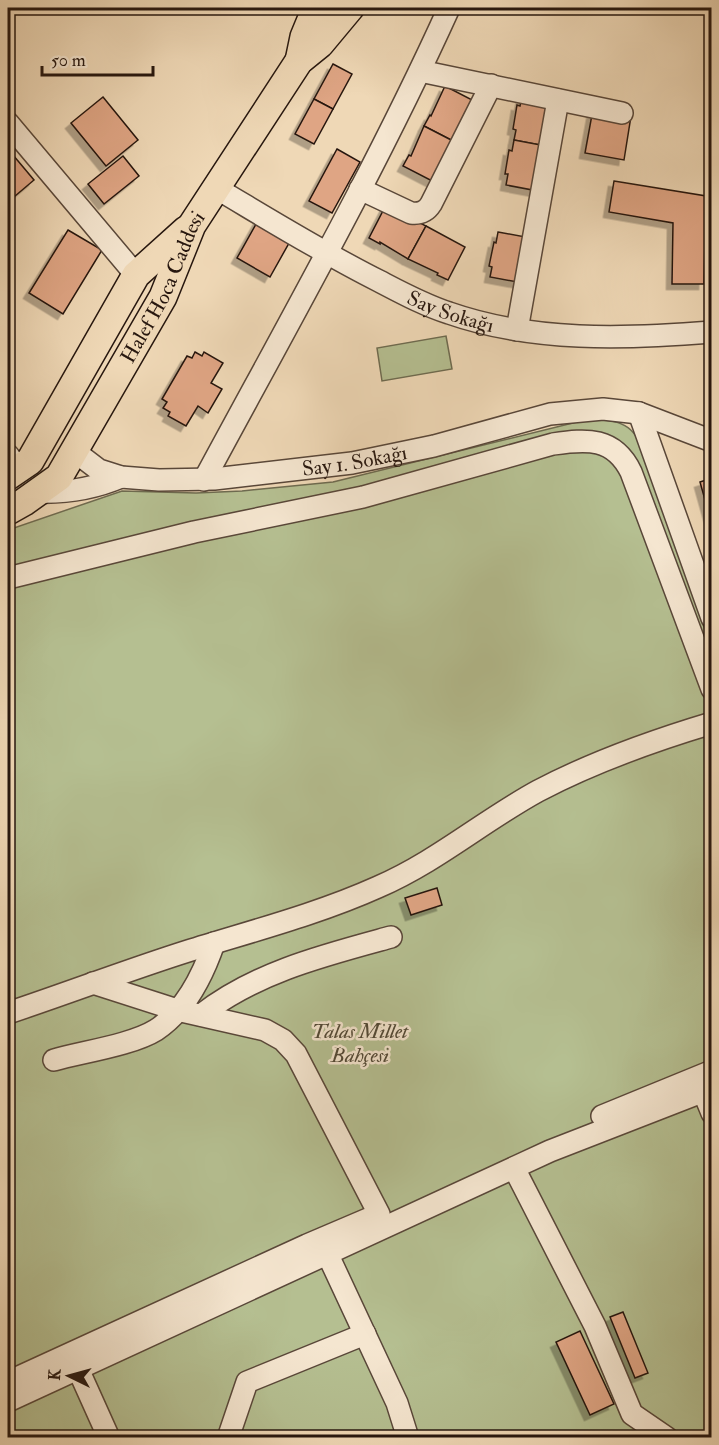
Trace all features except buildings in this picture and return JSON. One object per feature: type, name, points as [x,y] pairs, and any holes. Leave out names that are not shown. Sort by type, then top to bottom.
[{"type":"main road","points":[[299,61],[304,37],[316,8]]},
{"type":"main road","points":[[192,225],[299,61],[320,44],[350,8]]},
{"type":"main road","name":"Halef Hoca Caddesi","points":[[11,467],[30,461],[136,275],[192,225]]},
{"type":"main road","name":"Halef Hoca Caddesi","points":[[8,511],[59,477],[163,297],[192,225]]},
{"type":"street","points":[[204,480],[360,189],[449,8]]},
{"type":"street","points":[[420,70],[622,113]]},
{"type":"street","points":[[360,189],[411,213],[426,210],[490,86]]},
{"type":"street","points":[[517,330],[558,100]]},
{"type":"street","points":[[9,128],[136,275]]},
{"type":"street","name":"Say Sokağı","points":[[216,188],[326,254],[426,305],[476,321],[517,330],[609,336],[711,332]]},
{"type":"street","name":"Say 1. Sokağı","points":[[75,449],[99,470],[121,477],[204,480],[308,469],[397,455],[567,411],[603,409],[639,413],[711,441]]},
{"type":"street","points":[[639,413],[711,618]]},
{"type":"street","points":[[8,578],[194,532],[363,497],[553,444],[570,441],[597,441],[617,451],[628,464],[711,689]]},
{"type":"street","points":[[38,492],[85,489],[121,477]]},
{"type":"street","points":[[8,1012],[377,888],[425,864],[509,809],[563,779],[653,742],[711,723]]},
{"type":"street","points":[[201,1015],[236,991],[302,963],[391,937]]},
{"type":"street","points":[[54,1060],[127,1041],[155,1030],[177,1010],[200,978],[214,943]]},
{"type":"street","points":[[93,983],[177,1010],[266,1030],[283,1040],[296,1054],[379,1214]]},
{"type":"street","points":[[8,1382],[296,1250],[611,1112],[711,1071]]},
{"type":"street","points":[[8,1401],[550,1152],[707,1090],[711,1113]]},
{"type":"street","points":[[514,1168],[595,1326],[632,1414],[667,1437]]},
{"type":"street","points":[[327,1253],[397,1403],[408,1437]]},
{"type":"street","points":[[228,1437],[247,1382],[365,1334]]},
{"type":"street","points":[[78,1369],[109,1437]]},
{"type":"green space","points":[[446,336],[452,369],[382,381],[377,348]]},
{"type":"green space","name":"Talas Millet Bahçesi","points":[[589,419],[621,424],[634,433],[644,449],[711,648],[711,1437],[8,1438],[8,530],[122,491],[196,493],[333,482]]}]
